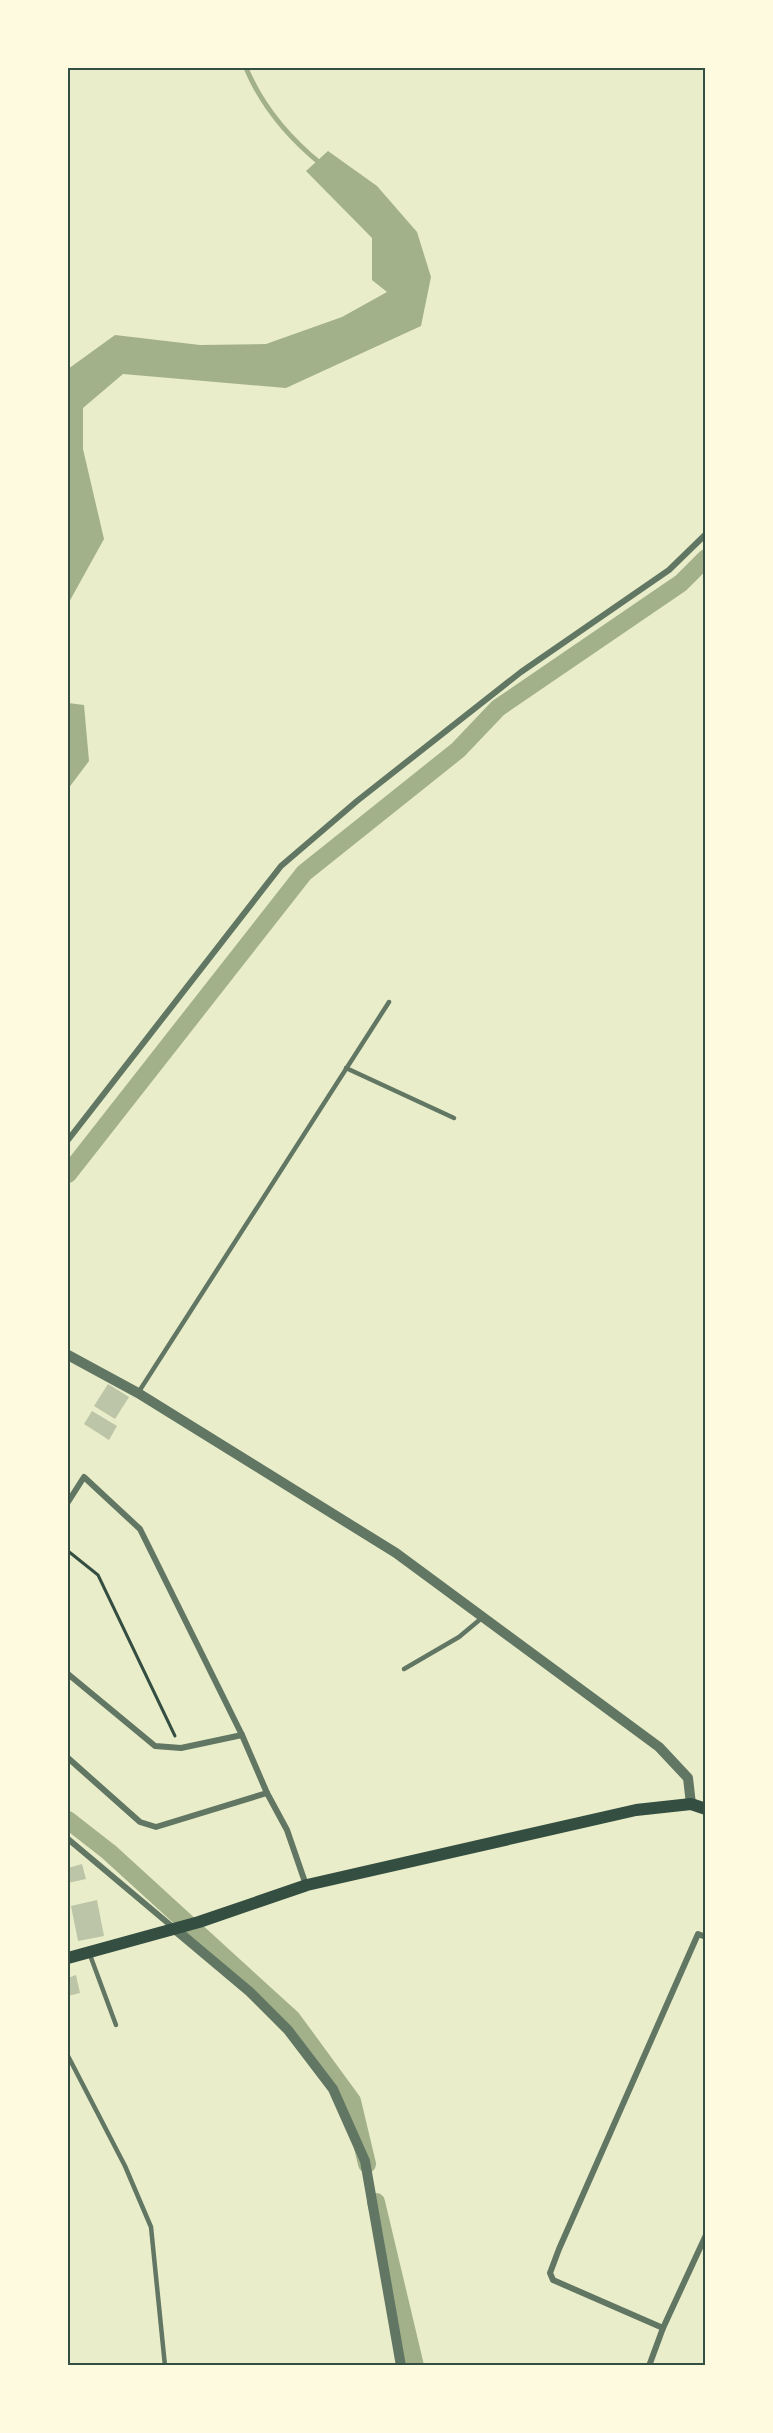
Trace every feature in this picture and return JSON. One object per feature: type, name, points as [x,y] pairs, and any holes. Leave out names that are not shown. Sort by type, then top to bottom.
[{"type":"main road","points":[[68,1958],[199,1922],[307,1886],[569,1824],[636,1810],[691,1804],[705,1809]]},
{"type":"street","points":[[68,1140],[281,866],[357,801],[521,672],[669,570],[705,534]]},
{"type":"street","points":[[68,1355],[138,1393],[396,1553],[659,1747],[688,1778],[691,1804]]},
{"type":"street","points":[[68,1502],[84,1477],[140,1529],[287,1830],[307,1886]]},
{"type":"street","points":[[68,1674],[155,1746],[181,1748],[242,1735]]},
{"type":"street","points":[[68,1758],[140,1822],[156,1827],[267,1793]]},
{"type":"street","points":[[68,1839],[178,1928],[250,1992],[288,2030],[333,2089],[365,2161],[401,2366]]},
{"type":"street","points":[[663,2328],[553,2280],[550,2273],[698,1934],[705,1937]]},
{"type":"street","points":[[649,2366],[663,2328],[705,2235]]},
{"type":"lane","points":[[138,1393],[389,1002]]},
{"type":"lane","points":[[346,1068],[454,1118]]},
{"type":"lane","points":[[404,1668],[459,1637],[483,1617]]},
{"type":"lane","points":[[89,1952],[116,2025]]},
{"type":"lane","points":[[68,2056],[125,2166],[152,2227],[165,2366]]},
{"type":"path","points":[[68,1551],[98,1575],[181,1748]]},
{"type":"shaded area","points":[[328,151],[377,186],[417,232],[431,277],[421,326],[286,388],[123,374],[83,408],[83,449],[104,539],[68,604],[68,369],[115,335],[200,345],[266,344],[342,317],[387,292],[372,280],[372,238],[306,171]]},
{"type":"shaded area","points":[[68,703],[84,705],[89,761],[68,789]]},
{"type":"building","points":[[108,1384],[129,1397],[115,1419],[94,1406]]},
{"type":"building","points":[[92,1411],[117,1426],[109,1440],[84,1424]]},
{"type":"building","points":[[82,1864],[86,1879],[68,1883],[68,1868]]},
{"type":"building","points":[[97,1900],[104,1936],[78,1941],[71,1906]]},
{"type":"building","points":[[76,1975],[80,1993],[68,1996],[68,1978]]},
{"type":"waterway","points":[[246,68],[268,108],[298,143],[321,164]]},
{"type":"waterway","points":[[68,1174],[304,873],[458,750],[498,708],[681,583],[706,558]]},
{"type":"waterway","points":[[68,1820],[109,1852],[292,2019],[352,2101],[367,2164]]},
{"type":"waterway","points":[[376,2202],[415,2366]]}]
